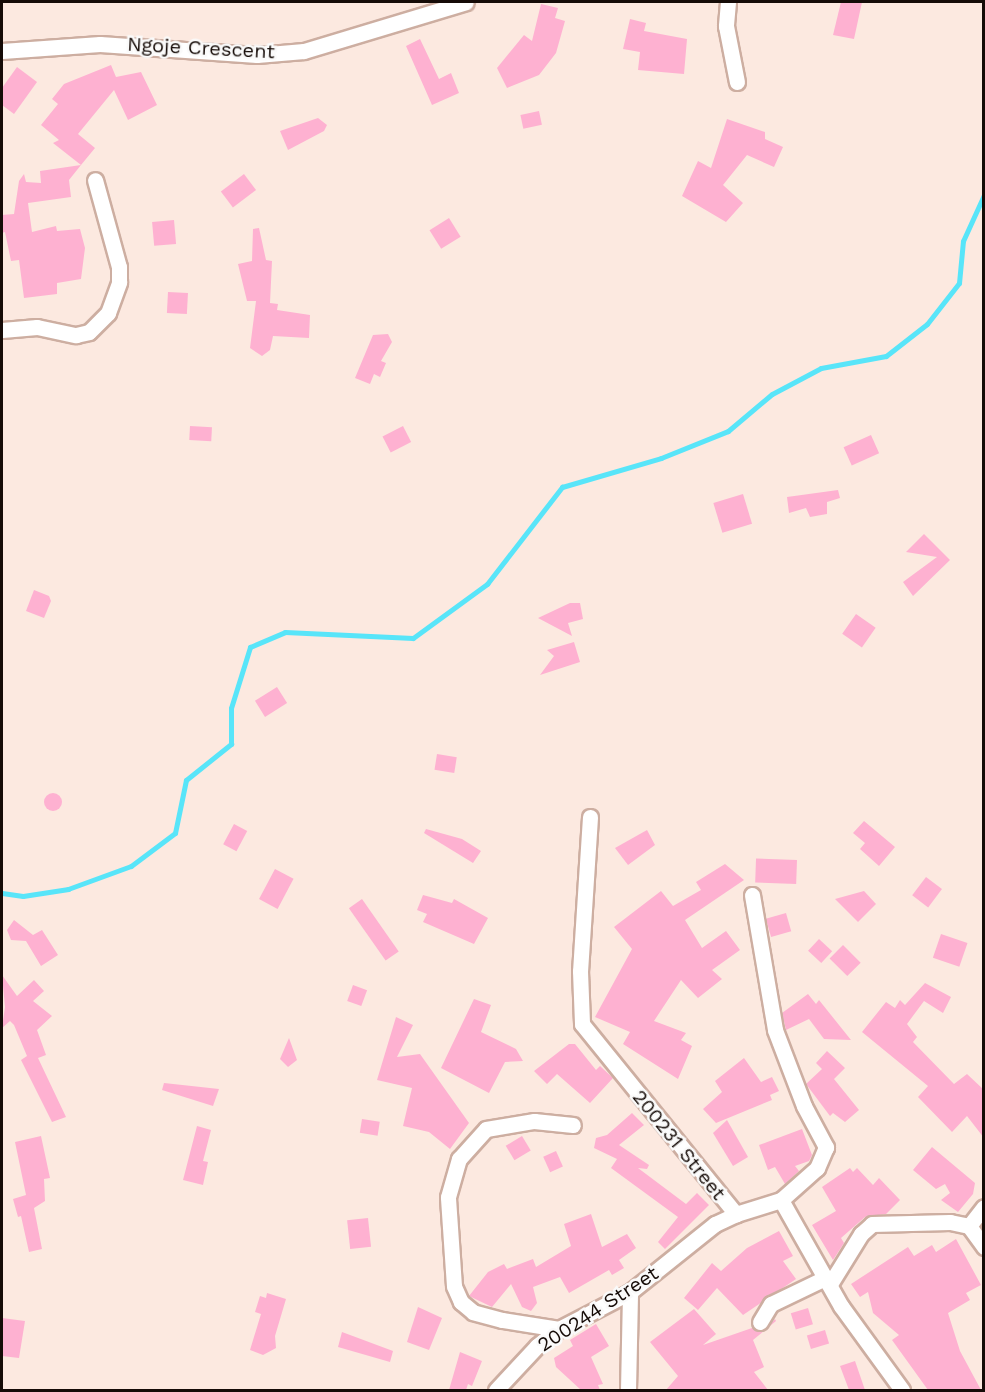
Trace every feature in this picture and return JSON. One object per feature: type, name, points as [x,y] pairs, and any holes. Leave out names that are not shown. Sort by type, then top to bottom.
[{"type":"street","name":"Ngoje Crescent","points":[[2,51],[100,44],[257,55],[304,51],[466,2]]},
{"type":"street","points":[[728,2],[726,26],[737,82]]},
{"type":"street","points":[[2,330],[37,327],[82,334],[89,332],[108,313],[119,282],[119,267],[95,180]]},
{"type":"street","name":"200231 Street","points":[[590,817],[580,971],[582,1024],[736,1214],[782,1200]]},
{"type":"street","points":[[752,895],[775,1030],[804,1106],[825,1140],[824,1158],[817,1168],[782,1200],[841,1306],[902,1390]]},
{"type":"street","points":[[560,1329],[502,1320],[473,1312],[461,1302],[454,1287],[448,1197],[459,1159],[486,1129],[534,1121],[573,1125]]},
{"type":"street","points":[[969,1226],[984,1207]]},
{"type":"street","name":"200244 Street","points":[[496,1390],[537,1346],[560,1329],[630,1292],[715,1224],[736,1214]]},
{"type":"street","points":[[760,1322],[771,1304],[828,1281],[861,1234],[872,1224],[903,1221],[969,1226]]},
{"type":"street","points":[[969,1226],[984,1247]]},
{"type":"street","points":[[628,1390],[630,1292]]},
{"type":"building","points":[[841,2],[862,2],[854,39],[833,35]]},
{"type":"building","points":[[541,4],[558,8],[555,18],[565,21],[556,53],[539,75],[507,88],[497,68],[524,35],[532,41]]},
{"type":"building","points":[[630,19],[646,23],[644,31],[687,39],[684,74],[638,70],[640,52],[623,49]]},
{"type":"building","points":[[420,39],[439,79],[451,73],[459,93],[432,105],[406,46]]},
{"type":"building","points":[[111,65],[116,77],[141,72],[157,105],[128,120],[114,90],[78,134],[95,148],[81,165],[53,143],[59,140],[41,125],[58,104],[52,99],[64,84]]},
{"type":"building","points":[[17,67],[37,82],[14,114],[2,105],[2,88]]},
{"type":"building","points":[[539,111],[542,125],[523,129],[520,115]]},
{"type":"building","points":[[318,118],[327,125],[324,131],[288,150],[280,131]]},
{"type":"building","points":[[727,119],[765,132],[765,139],[783,147],[774,167],[747,155],[723,185],[743,203],[726,222],[682,196],[698,161],[711,168]]},
{"type":"building","points":[[81,165],[69,180],[71,197],[28,203],[32,232],[56,226],[57,231],[80,229],[85,248],[81,279],[57,283],[57,294],[24,298],[19,260],[11,261],[5,232],[2,233],[2,215],[14,214],[19,181],[24,174],[26,182],[41,183],[40,171]]},
{"type":"building","points":[[244,174],[256,190],[233,207],[221,191]]},
{"type":"building","points":[[449,218],[461,237],[441,249],[429,230]]},
{"type":"building","points":[[174,220],[176,244],[154,246],[152,222]]},
{"type":"building","points":[[259,228],[266,260],[272,261],[270,303],[278,304],[277,310],[310,315],[309,338],[273,336],[270,350],[262,356],[250,348],[256,301],[247,301],[238,264],[252,261],[253,229]]},
{"type":"building","points":[[168,292],[188,293],[187,314],[167,313]]},
{"type":"building","points":[[388,334],[392,342],[381,361],[386,363],[380,377],[374,374],[370,384],[355,378],[373,335]]},
{"type":"building","points":[[190,426],[212,427],[211,441],[189,440]]},
{"type":"building","points":[[403,426],[411,442],[391,452],[383,436]]},
{"type":"building","points":[[871,435],[879,453],[852,465],[844,447]]},
{"type":"building","points":[[838,490],[840,498],[827,502],[827,514],[810,517],[806,508],[789,513],[787,497]]},
{"type":"building","points":[[743,494],[752,524],[722,533],[713,503]]},
{"type":"building","points":[[924,534],[950,560],[913,596],[903,582],[937,557],[906,552]]},
{"type":"building","points":[[34,590],[49,596],[51,601],[44,618],[26,611]]},
{"type":"building","points":[[570,603],[580,603],[583,619],[568,623],[572,636],[538,618]]},
{"type":"building","points":[[856,614],[876,628],[862,647],[842,634]]},
{"type":"building","points":[[574,642],[580,662],[540,675],[554,656],[547,650]]},
{"type":"building","points":[[277,687],[287,703],[265,717],[255,701]]},
{"type":"building","points":[[437,754],[457,757],[454,773],[434,770]]},
{"type":"building","points":[[49,793],[57,793],[62,798],[60,809],[49,811],[44,806],[44,798]]},
{"type":"building","points":[[864,821],[895,847],[879,866],[860,849],[865,843],[853,833]]},
{"type":"building","points":[[234,824],[247,831],[236,851],[223,844]]},
{"type":"building","points":[[426,829],[462,839],[481,851],[473,863],[424,833]]},
{"type":"building","points":[[647,830],[655,845],[628,865],[615,848]]},
{"type":"building","points":[[756,859],[797,860],[796,884],[755,883]]},
{"type":"building","points":[[725,864],[744,880],[685,920],[702,948],[726,931],[740,950],[712,970],[722,979],[698,998],[681,980],[654,1021],[686,1033],[681,1040],[692,1046],[678,1079],[623,1044],[630,1032],[595,1017],[632,949],[614,927],[661,891],[673,906],[701,890],[696,882]]},
{"type":"building","points":[[275,869],[294,879],[278,909],[259,899]]},
{"type":"building","points":[[926,877],[942,889],[928,907],[912,895]]},
{"type":"building","points":[[864,891],[876,904],[858,922],[835,899]]},
{"type":"building","points":[[423,895],[452,903],[454,899],[488,918],[474,944],[423,922],[427,914],[417,910]]},
{"type":"building","points":[[362,899],[399,951],[386,961],[349,908]]},
{"type":"building","points":[[786,913],[791,931],[771,937],[766,919]]},
{"type":"building","points":[[14,920],[33,935],[42,930],[58,955],[41,966],[26,941],[11,940],[7,930]]},
{"type":"building","points":[[941,934],[967,943],[959,967],[933,958]]},
{"type":"building","points":[[819,939],[832,951],[821,963],[808,951]]},
{"type":"building","points":[[843,945],[861,963],[847,976],[830,958]]},
{"type":"building","points":[[2,975],[17,996],[34,980],[44,991],[33,1001],[52,1016],[37,1030],[46,1055],[38,1058],[66,1117],[52,1122],[21,1060],[27,1056],[14,1025],[10,1021],[2,1028],[5,1007]]},
{"type":"building","points":[[925,983],[951,997],[943,1013],[924,1001],[907,1024],[917,1037],[913,1042],[954,1084],[967,1074],[984,1090],[984,1138],[967,1116],[952,1132],[918,1097],[928,1086],[862,1032],[886,1002],[895,1008],[900,1000],[905,1005]]},
{"type":"building","points":[[353,985],[367,990],[361,1006],[347,1001]]},
{"type":"building","points":[[808,994],[816,1004],[819,1000],[851,1040],[824,1039],[809,1019],[786,1030],[782,1013]]},
{"type":"building","points":[[474,999],[491,1005],[481,1032],[516,1049],[523,1061],[505,1062],[489,1093],[441,1068]]},
{"type":"building","points":[[396,1017],[413,1025],[397,1057],[420,1054],[469,1123],[450,1149],[429,1132],[403,1126],[412,1088],[377,1080]]},
{"type":"building","points":[[289,1038],[297,1060],[288,1067],[280,1059]]},
{"type":"building","points":[[569,1044],[575,1044],[596,1070],[600,1066],[613,1078],[590,1103],[557,1074],[547,1084],[534,1071]]},
{"type":"building","points":[[827,1051],[845,1068],[834,1079],[859,1110],[845,1122],[833,1113],[830,1116],[806,1084],[822,1069],[816,1063]]},
{"type":"building","points":[[744,1058],[761,1082],[772,1077],[779,1091],[770,1095],[772,1100],[716,1123],[703,1109],[722,1092],[715,1081]]},
{"type":"building","points":[[164,1083],[219,1089],[213,1106],[162,1090]]},
{"type":"building","points":[[632,1113],[644,1125],[619,1145],[649,1165],[647,1169],[638,1168],[686,1204],[697,1193],[709,1205],[665,1249],[658,1242],[678,1217],[611,1168],[617,1159],[594,1148],[596,1138],[607,1135]]},
{"type":"building","points":[[362,1119],[380,1122],[378,1136],[360,1133]]},
{"type":"building","points":[[727,1120],[748,1157],[733,1166],[713,1133]]},
{"type":"building","points":[[197,1126],[211,1130],[203,1161],[208,1162],[203,1185],[183,1180]]},
{"type":"building","points":[[802,1129],[812,1155],[809,1161],[795,1166],[799,1171],[785,1184],[775,1167],[768,1170],[759,1145]]},
{"type":"building","points":[[41,1136],[50,1178],[44,1179],[45,1201],[34,1208],[42,1249],[29,1252],[21,1216],[18,1217],[13,1199],[26,1195],[15,1142]]},
{"type":"building","points":[[522,1136],[531,1151],[514,1160],[506,1146]]},
{"type":"building","points":[[932,1147],[975,1183],[973,1194],[958,1212],[941,1200],[950,1193],[945,1184],[936,1189],[913,1170]]},
{"type":"building","points":[[556,1151],[563,1167],[550,1172],[543,1157]]},
{"type":"building","points":[[850,1168],[853,1172],[857,1168],[873,1185],[879,1178],[900,1200],[886,1214],[865,1217],[841,1238],[844,1243],[833,1260],[812,1225],[836,1211],[822,1187]]},
{"type":"building","points":[[591,1214],[602,1247],[627,1234],[636,1248],[619,1260],[624,1268],[612,1275],[609,1270],[569,1293],[560,1277],[533,1287],[537,1303],[531,1311],[522,1307],[511,1284],[492,1307],[469,1296],[488,1272],[504,1264],[507,1269],[533,1259],[536,1267],[571,1246],[564,1224]]},
{"type":"building","points":[[368,1218],[371,1247],[350,1249],[347,1220]]},
{"type":"building","points":[[779,1231],[793,1256],[783,1261],[796,1279],[743,1315],[717,1288],[698,1310],[684,1298],[712,1263],[721,1271],[747,1248]]},
{"type":"building","points":[[956,1239],[981,1285],[966,1293],[970,1300],[948,1313],[960,1351],[981,1390],[928,1390],[892,1340],[899,1335],[873,1313],[868,1292],[860,1297],[851,1284],[908,1247],[914,1256],[932,1245],[936,1252]]},
{"type":"building","points":[[267,1293],[286,1299],[275,1336],[276,1348],[263,1355],[250,1350],[261,1314],[255,1312],[260,1296],[266,1298]]},
{"type":"building","points":[[418,1307],[442,1318],[429,1350],[407,1342]]},
{"type":"building","points":[[808,1308],[813,1324],[796,1330],[791,1313]]},
{"type":"building","points":[[694,1309],[716,1334],[703,1345],[752,1328],[764,1331],[753,1340],[764,1367],[754,1372],[768,1390],[666,1390],[678,1376],[650,1342]]},
{"type":"building","points":[[2,1318],[25,1321],[19,1358],[2,1356]]},
{"type":"building","points":[[596,1324],[609,1346],[591,1357],[603,1384],[598,1385],[600,1390],[581,1390],[556,1367],[554,1358],[573,1346],[570,1340]]},
{"type":"building","points":[[825,1330],[829,1343],[811,1349],[807,1336]]},
{"type":"building","points":[[342,1332],[393,1351],[390,1362],[338,1347]]},
{"type":"building","points":[[460,1352],[482,1361],[472,1386],[468,1384],[466,1390],[449,1390]]},
{"type":"building","points":[[855,1361],[865,1390],[849,1390],[840,1366]]},
{"type":"waterway","points":[[2,893],[23,896],[68,889],[131,866],[175,833],[186,780],[231,744],[231,708],[250,647],[285,632],[413,638],[487,584],[562,487],[661,458],[728,431],[772,394],[821,368],[886,356],[927,324],[959,283],[963,241],[984,195]]}]
